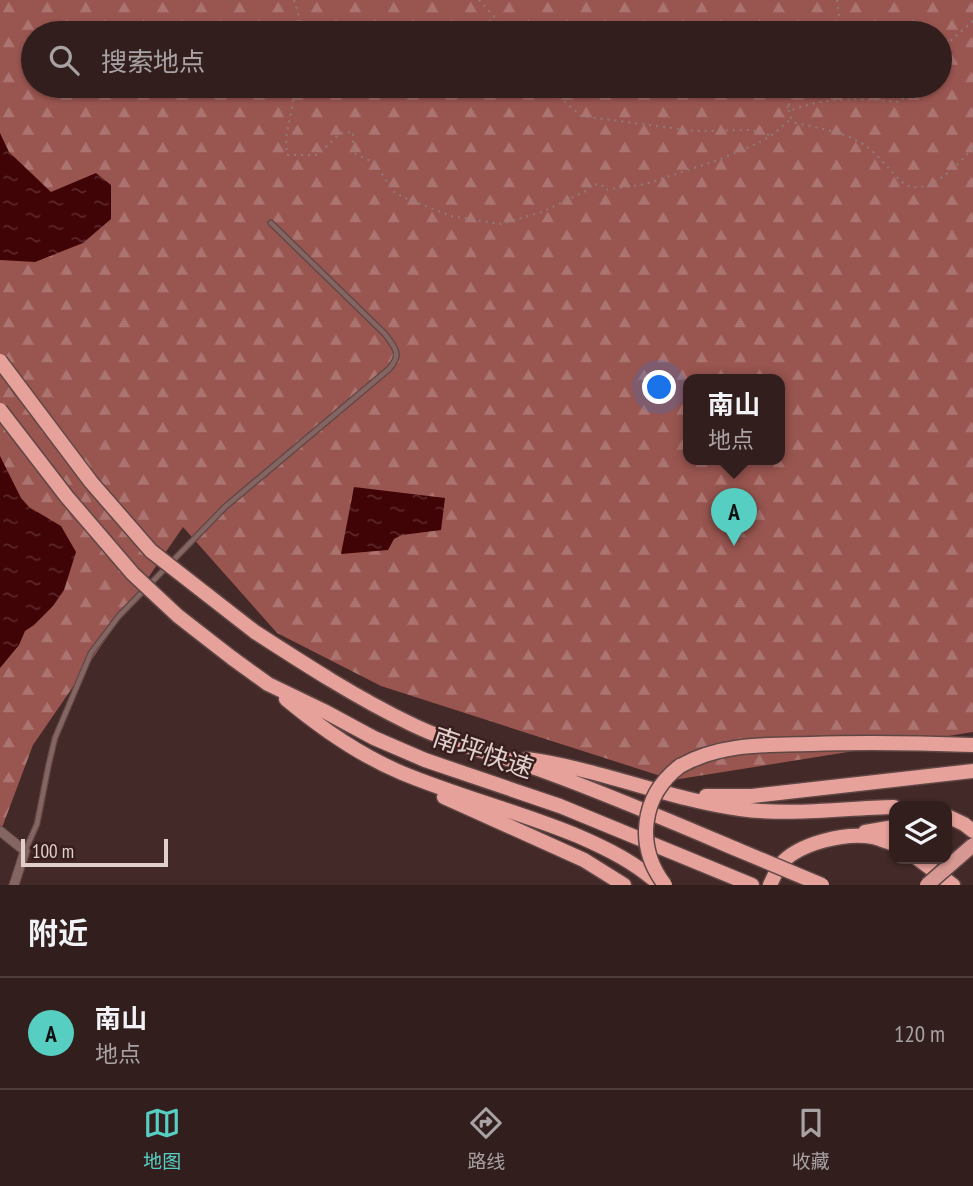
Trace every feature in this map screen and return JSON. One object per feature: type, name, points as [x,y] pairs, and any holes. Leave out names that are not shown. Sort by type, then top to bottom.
[{"type":"highway","name":"南坪快速","points":[[0,361],[90,482],[151,551],[255,632],[316,671],[412,725],[632,805],[821,885]]},
{"type":"highway","name":"南坪快速","points":[[0,410],[67,497],[133,574],[178,616],[268,684],[374,738],[425,760],[560,806],[752,885]]},
{"type":"highway","points":[[268,684],[303,713],[369,758],[460,794],[549,824],[605,848],[636,865],[662,885]]},
{"type":"highway","points":[[662,885],[650,861],[646,837],[648,814],[656,793],[670,774],[680,766],[706,754],[735,747],[865,742],[973,745]]},
{"type":"highway","points":[[492,754],[554,762],[717,805],[765,811],[889,807]]},
{"type":"highway","points":[[679,795],[752,796],[973,771]]},
{"type":"highway","points":[[403,773],[444,797],[583,860],[624,885]]},
{"type":"highway","points":[[952,819],[968,827]]},
{"type":"highway","points":[[770,885],[780,865],[806,847],[889,828]]},
{"type":"highway","points":[[847,836],[874,837],[889,843]]},
{"type":"highway","points":[[925,864],[953,885]]},
{"type":"main road","points":[[927,885],[973,845]]},
{"type":"street","points":[[0,831],[25,851],[14,885]]},
{"type":"lane","points":[[25,851],[37,824],[55,738],[91,653],[119,616],[225,507],[395,362],[395,348],[386,334],[271,223]]},
{"type":"path","points":[[295,0],[301,21]]},
{"type":"path","points":[[479,0],[498,21]]},
{"type":"path","points":[[837,0],[840,21]]},
{"type":"path","points":[[952,39],[973,20]]},
{"type":"path","points":[[294,98],[286,138],[287,155],[318,155],[340,133],[353,132],[353,153],[374,163],[394,192],[451,216],[501,224],[542,212],[586,191],[593,184],[602,185],[605,190],[646,184],[729,155],[771,136],[791,119]]},
{"type":"path","points":[[561,98],[581,116],[694,131],[751,130],[771,136]]},
{"type":"path","points":[[791,98],[787,106],[791,119],[865,145],[903,183],[913,188],[932,183],[952,170],[973,148]]},
{"type":"path","points":[[787,106],[792,110],[840,100],[873,99],[899,102],[903,98]]},
{"type":"green space","points":[[0,0],[973,0],[973,732],[673,780],[381,686],[277,633],[183,527],[33,745],[0,833]]},
{"type":"water","points":[[0,133],[9,152],[51,192],[96,173],[111,185],[111,219],[83,243],[35,262],[0,260]]},
{"type":"water","points":[[0,456],[21,498],[29,507],[61,526],[76,552],[64,590],[53,606],[25,631],[19,645],[0,668]]},
{"type":"water","points":[[354,487],[445,498],[441,530],[402,535],[394,539],[388,550],[341,554]]},
{"type":"place","name":"南山","points":[[734,546]]}]
